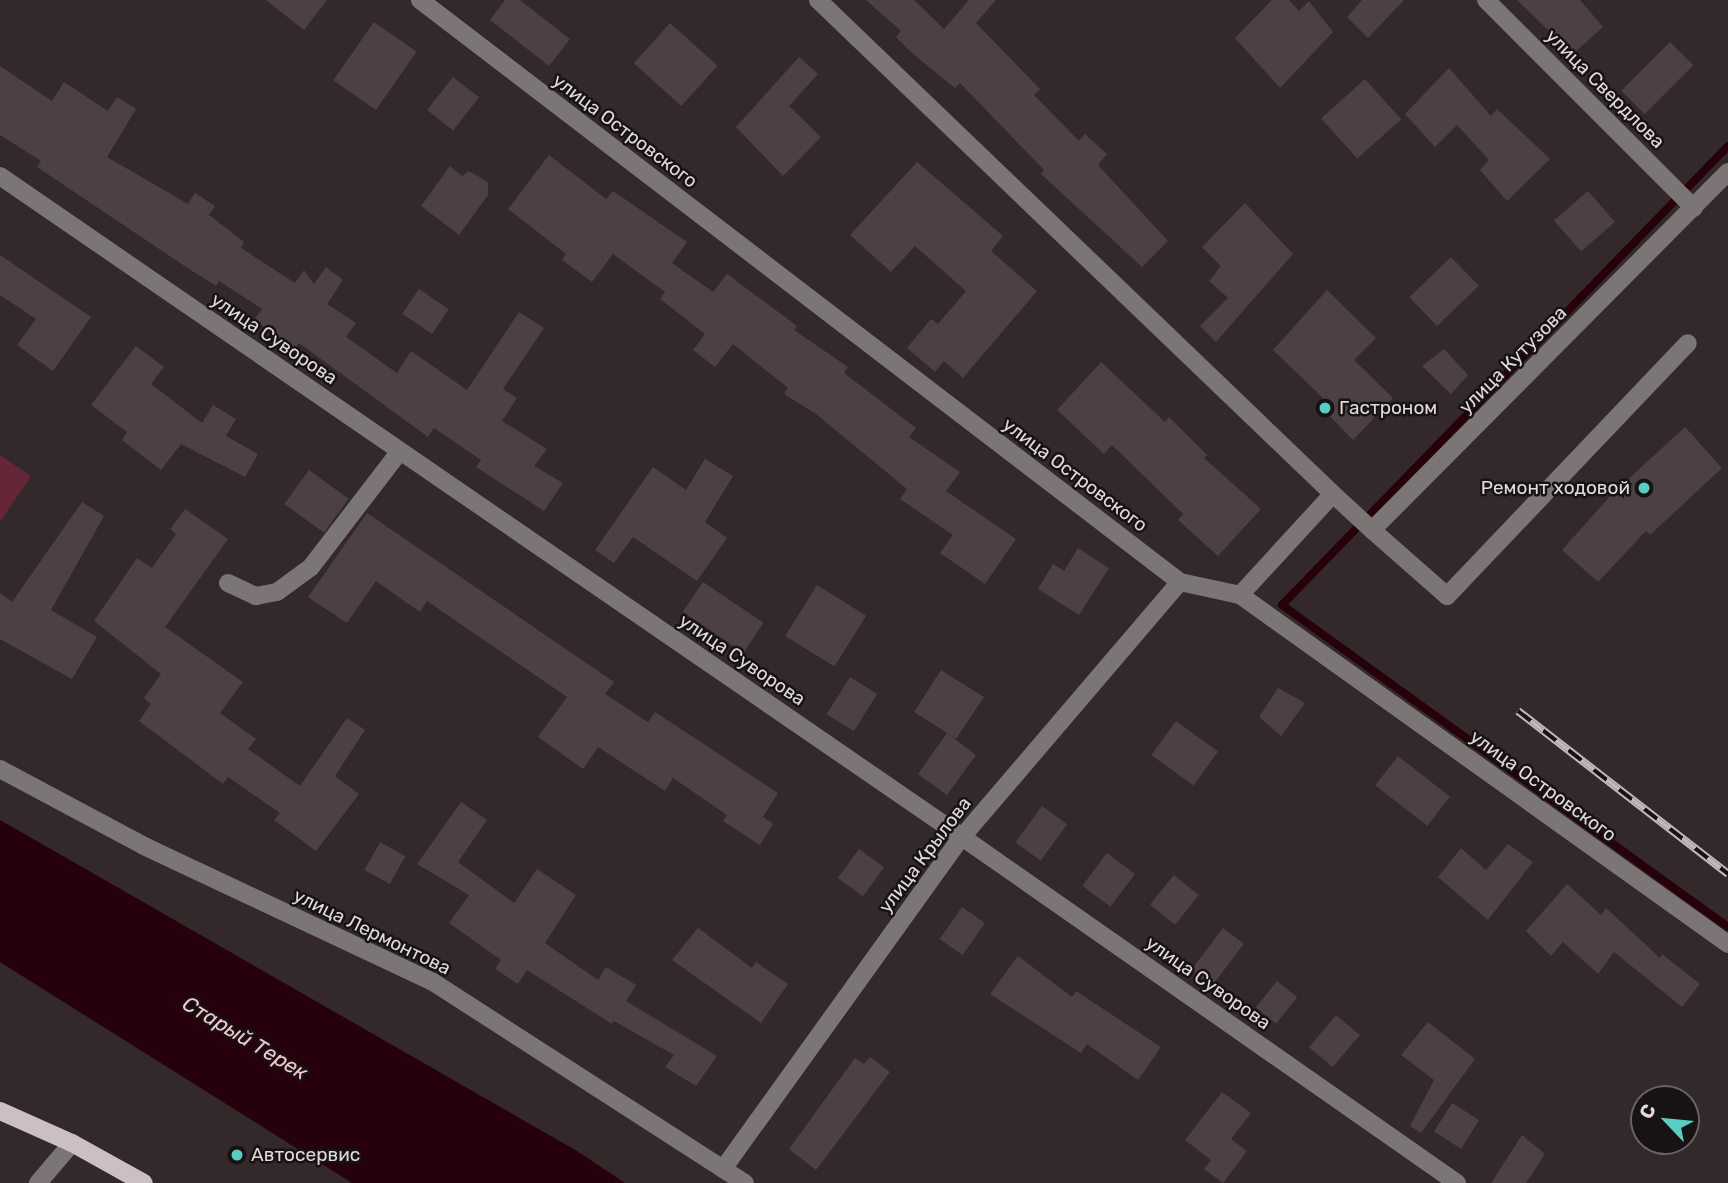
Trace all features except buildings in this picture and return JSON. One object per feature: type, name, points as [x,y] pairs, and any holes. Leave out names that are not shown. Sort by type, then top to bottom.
[{"type":"main road","points":[[0,1111],[72,1143],[144,1183]]},
{"type":"street","name":"улица Островского","points":[[420,0],[1180,582],[1240,596],[1728,944]]},
{"type":"street","points":[[818,0],[1333,494],[1447,596],[1688,343]]},
{"type":"street","name":"улица Свердлова","points":[[1486,0],[1694,208]]},
{"type":"street","name":"улица Кутузова","points":[[1372,530],[1728,172]]},
{"type":"street","name":"улица Суворова","points":[[0,176],[962,837],[1457,1183]]},
{"type":"street","points":[[228,583],[256,596],[277,593],[302,573],[400,451]]},
{"type":"street","points":[[1240,596],[1333,494]]},
{"type":"street","name":"улица Крылова","points":[[723,1169],[962,837],[1180,582]]},
{"type":"street","name":"улица Лермонтова","points":[[0,769],[144,846],[433,982],[745,1183]]},
{"type":"street","points":[[38,1183],[72,1143]]},
{"type":"shaded area","points":[[0,455],[31,476],[0,522]]},
{"type":"water","name":"Старый Терек","points":[[0,820],[577,1151],[625,1183],[352,1183],[0,962]]},
{"type":"waterway","points":[[1728,146],[1282,605],[1728,927]]},
{"type":"railway","points":[[1518,711],[1728,874]]},
{"type":"place","name":"Гастроном","points":[[1325,408]]},
{"type":"place","name":"Ремонт ходовой","points":[[1644,488]]},
{"type":"place","name":"Автосервис","points":[[237,1155]]}]
